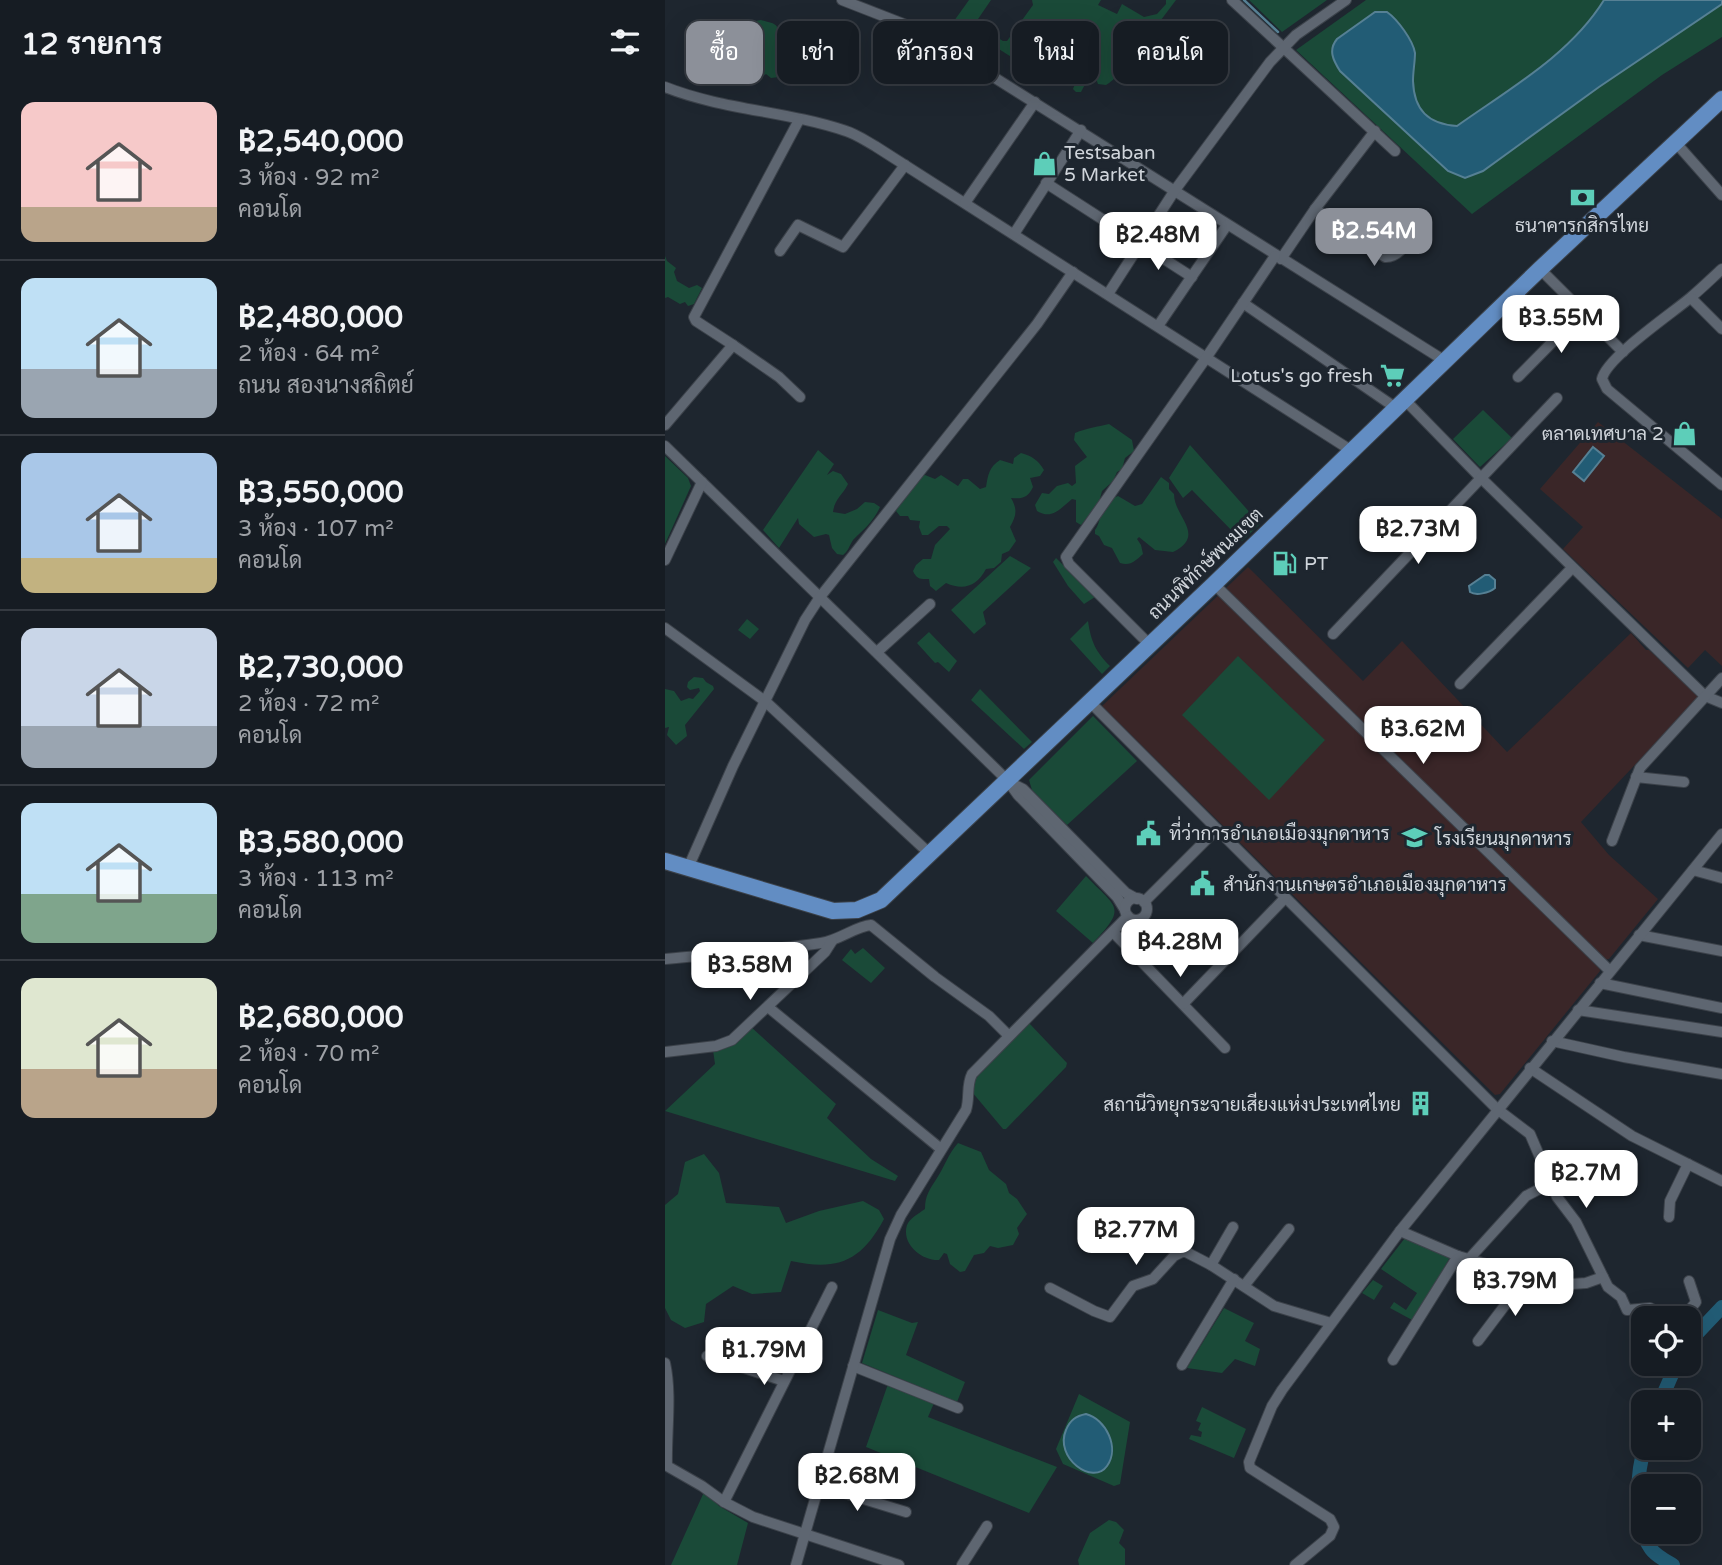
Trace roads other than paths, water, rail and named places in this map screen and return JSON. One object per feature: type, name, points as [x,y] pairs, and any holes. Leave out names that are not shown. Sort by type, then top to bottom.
[{"type":"main road","name":"ถนนพิทักษ์พนมเขต","points":[[665,861],[816,907],[846,912],[869,907],[881,900],[1540,269],[1722,99]]},
{"type":"street","points":[[842,0],[919,30],[1445,361]]},
{"type":"street","points":[[1232,0],[1395,150]]},
{"type":"street","points":[[1108,293],[1175,190],[1270,62],[1296,35],[1346,0]]},
{"type":"street","points":[[665,87],[721,105],[849,132],[905,164],[1352,451]]},
{"type":"street","points":[[965,203],[1035,102]]},
{"type":"street","points":[[799,120],[694,317],[696,321],[779,377],[800,397]]},
{"type":"street","points":[[1014,234],[1081,130]]},
{"type":"street","points":[[1150,645],[1065,559],[1243,303],[1375,131]]},
{"type":"street","points":[[1676,143],[1722,195]]},
{"type":"street","points":[[780,251],[798,225],[843,247],[905,164]]},
{"type":"street","points":[[1046,183],[1192,277]]},
{"type":"street","points":[[1315,209],[1385,257],[1391,258],[1399,253],[1421,221]]},
{"type":"street","points":[[1158,326],[1227,225]]},
{"type":"street","points":[[1540,269],[1623,352]]},
{"type":"street","points":[[1722,269],[1691,298],[1623,352],[1603,373],[1603,384],[1722,485]]},
{"type":"street","points":[[688,868],[733,766],[805,620],[820,597],[1037,324],[1073,272]]},
{"type":"street","points":[[1691,298],[1722,329]]},
{"type":"street","points":[[1243,303],[1400,404],[1480,477],[1705,696],[1722,703]]},
{"type":"street","points":[[1518,377],[1583,311]]},
{"type":"street","points":[[665,425],[733,345]]},
{"type":"street","points":[[1333,634],[1557,398]]},
{"type":"street","points":[[665,446],[1008,781],[1017,795],[1118,897],[1134,920],[1143,917],[1146,911],[1140,900],[1126,893],[1023,789],[1008,781]]},
{"type":"street","points":[[665,560],[702,482]]},
{"type":"street","points":[[1460,684],[1572,568]]},
{"type":"street","points":[[1214,584],[1610,971]]},
{"type":"street","points":[[877,652],[930,604]]},
{"type":"street","points":[[665,628],[766,702],[930,854]]},
{"type":"street","points":[[1612,841],[1640,768],[1722,678]]},
{"type":"street","points":[[1090,702],[1497,1109],[1530,1134],[1557,1197],[1576,1222],[1608,1287],[1621,1297],[1631,1311]]},
{"type":"street","points":[[1636,776],[1684,782]]},
{"type":"street","points":[[796,1565],[890,1239],[901,1215],[966,1110],[968,1082],[972,1074],[1112,932],[1127,913],[1130,900],[1140,900],[1217,829]]},
{"type":"street","points":[[1296,1565],[1329,1536],[1334,1530],[1334,1524],[1251,1470],[1249,1464],[1272,1406],[1399,1231],[1722,834]]},
{"type":"street","points":[[1693,870],[1722,878]]},
{"type":"street","points":[[1183,1004],[1285,898]]},
{"type":"street","points":[[665,959],[832,941],[865,925],[874,925],[935,976],[989,1016],[1009,1036]]},
{"type":"street","points":[[1112,932],[1225,1048]]},
{"type":"street","points":[[1639,935],[1722,951]]},
{"type":"street","points":[[665,1052],[725,1044],[768,1007],[825,952],[832,941]]},
{"type":"street","points":[[1600,983],[1722,1008]]},
{"type":"street","points":[[768,1007],[941,1149]]},
{"type":"street","points":[[1578,1010],[1722,1032]]},
{"type":"street","points":[[1552,1041],[1722,1074]]},
{"type":"street","points":[[1530,1069],[1632,1136],[1722,1181]]},
{"type":"street","points":[[1669,1217],[1670,1201],[1688,1164]]},
{"type":"street","points":[[1469,1259],[1526,1196],[1551,1183]]},
{"type":"street","points":[[1211,1265],[1233,1227]]},
{"type":"street","points":[[1244,1286],[1289,1229]]},
{"type":"street","points":[[1399,1231],[1458,1256],[1561,1285],[1586,1283],[1603,1277]]},
{"type":"street","points":[[1050,1288],[1110,1317],[1133,1286],[1153,1279],[1178,1253],[1190,1253],[1274,1306],[1331,1323]]},
{"type":"street","points":[[1393,1360],[1458,1256]]},
{"type":"street","points":[[1478,1341],[1527,1276]]},
{"type":"street","points":[[1182,1366],[1234,1279]]},
{"type":"street","points":[[1689,1282],[1696,1302],[1693,1306]]},
{"type":"street","points":[[724,1502],[832,1287]]},
{"type":"street","points":[[707,1356],[784,1381]]},
{"type":"street","points":[[665,1363],[669,1379],[665,1434],[666,1468],[753,1517],[899,1565]]},
{"type":"street","points":[[853,1366],[958,1408]]},
{"type":"street","points":[[818,1485],[906,1513]]},
{"type":"street","points":[[962,1565],[987,1525]]},
{"type":"water","points":[[1604,0],[1722,0],[1722,4],[1599,87],[1483,171],[1465,178],[1448,171],[1340,71],[1333,55],[1337,39],[1375,12],[1387,12],[1404,30],[1414,48],[1414,91],[1420,107],[1431,119],[1457,126],[1556,54],[1590,20]]},
{"type":"water","points":[[1593,447],[1604,456],[1584,481],[1573,472]]},
{"type":"water","points":[[1485,575],[1495,580],[1495,588],[1483,593],[1470,592],[1469,586]]},
{"type":"water","points":[[1086,1414],[1105,1428],[1112,1451],[1107,1466],[1093,1473],[1077,1466],[1065,1450],[1066,1430],[1074,1419]]},
{"type":"waterway","points":[[1244,0],[1278,32]]},
{"type":"waterway","points":[[1701,1329],[1722,1307]]},
{"type":"waterway","points":[[1665,1390],[1671,1376]]},
{"type":"waterway","points":[[1642,1460],[1638,1499],[1645,1539],[1658,1556],[1673,1565]]},
{"type":"place","name":"Testsaban 5 Market","points":[[1044,163]]},
{"type":"place","name":"ธนาคารกสิกรไทย","points":[[1582,197]]},
{"type":"place","name":"Lotus's go fresh","points":[[1393,375]]},
{"type":"place","name":"ตลาดเทศบาล 2","points":[[1684,433]]},
{"type":"place","name":"PT","points":[[1284,563]]},
{"type":"place","name":"ที่ว่าการอำเภอเมืองมุกดาหาร","points":[[1149,833]]},
{"type":"place","name":"โรงเรียนมุกดาหาร","points":[[1415,838]]},
{"type":"place","name":"สำนักงานเกษตรอำเภอเมืองมุกดาหาร","points":[[1203,884]]},
{"type":"place","name":"สถานีวิทยุกระจายเสียงแห่งประเทศไทย","points":[[1421,1104]]}]
